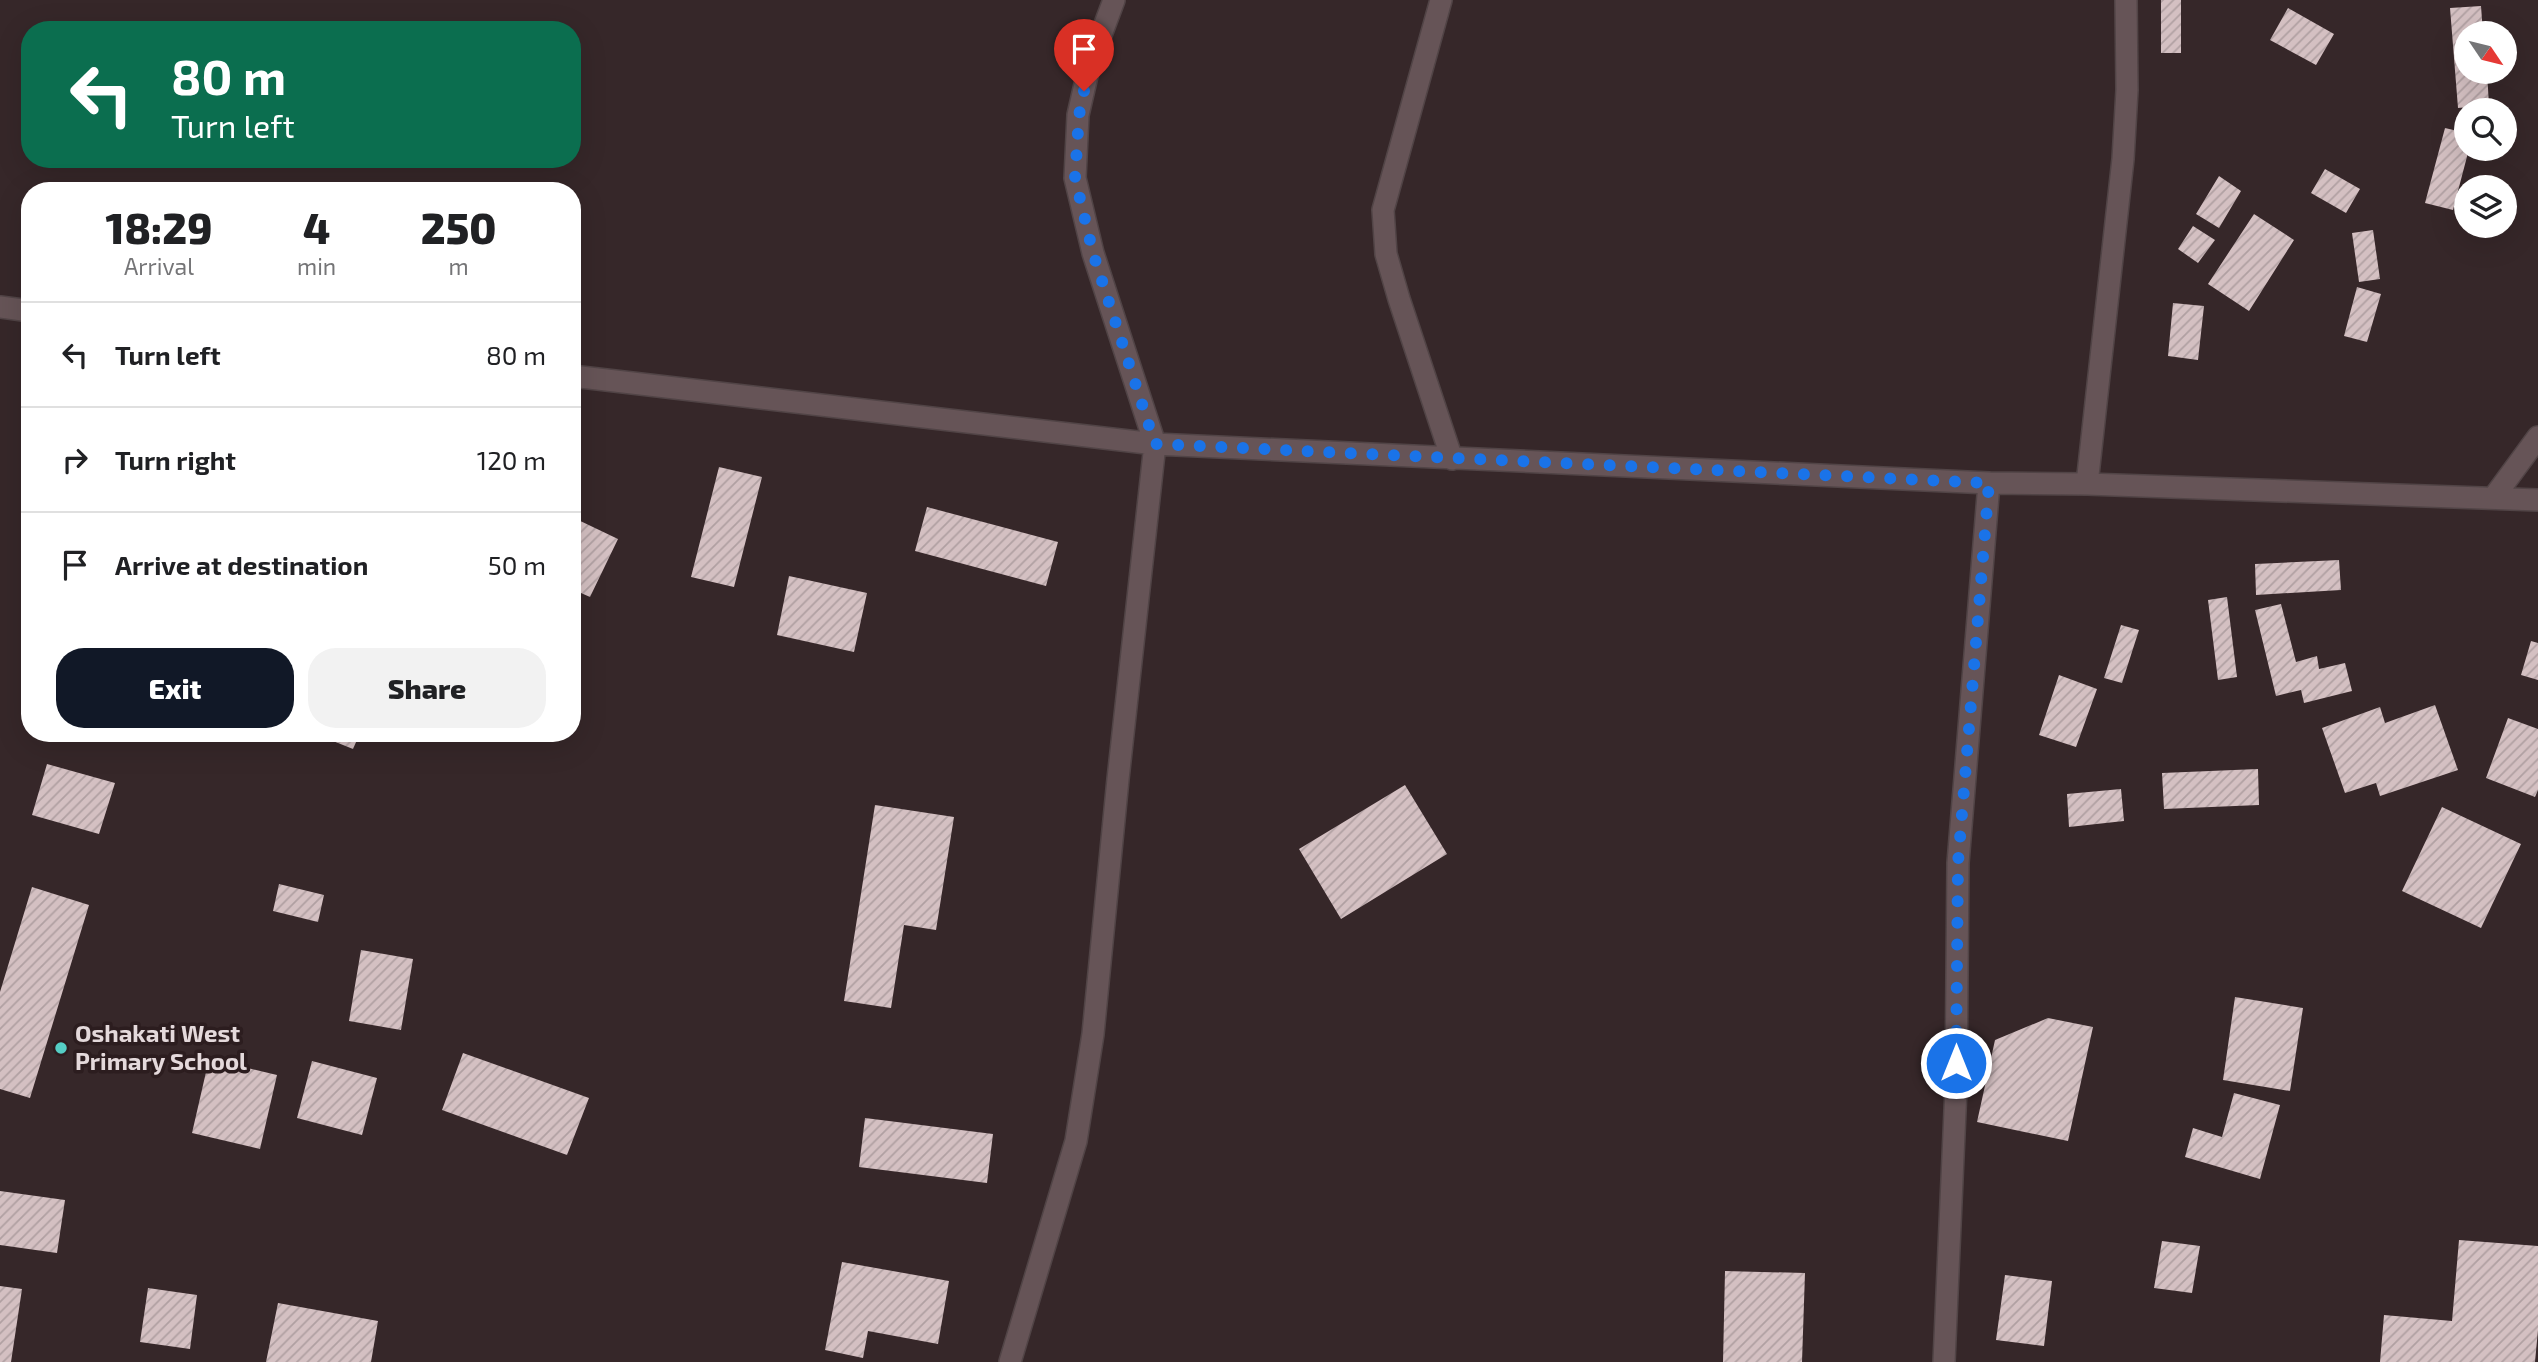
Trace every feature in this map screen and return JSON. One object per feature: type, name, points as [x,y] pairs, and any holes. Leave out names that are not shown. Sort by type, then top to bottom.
[{"type":"street","points":[[1010,1362],[1076,1141],[1093,1034],[1119,765],[1155,444],[1093,253],[1075,178],[1081,103],[1089,67],[1114,0]]},
{"type":"street","points":[[1441,0],[1383,210],[1386,254],[1452,459]]},
{"type":"street","points":[[2087,484],[2123,159],[2127,90],[2126,0]]},
{"type":"street","points":[[0,307],[21,310]]},
{"type":"street","points":[[581,377],[1155,444],[1989,483],[2538,500]]},
{"type":"street","points":[[2494,497],[2538,437]]},
{"type":"street","points":[[1944,1362],[1956,1088],[1958,863],[1989,483]]},
{"type":"building","points":[[2161,0],[2181,0],[2181,53],[2161,53]]},
{"type":"building","points":[[2481,6],[2482,21],[2454,21],[2454,58],[2450,8]]},
{"type":"building","points":[[2288,8],[2334,34],[2316,65],[2270,40]]},
{"type":"building","points":[[2456,84],[2488,84],[2489,98],[2457,98]]},
{"type":"building","points":[[2445,128],[2454,130],[2454,161],[2466,161],[2462,175],[2454,175],[2453,210],[2425,203]]},
{"type":"building","points":[[2325,169],[2360,189],[2346,213],[2311,193]]},
{"type":"building","points":[[2219,176],[2241,191],[2219,228],[2196,214]]},
{"type":"building","points":[[2254,214],[2294,240],[2249,311],[2208,284]]},
{"type":"building","points":[[2193,226],[2215,240],[2198,263],[2178,249]]},
{"type":"building","points":[[2373,230],[2380,279],[2359,282],[2352,233]]},
{"type":"building","points":[[2357,287],[2381,294],[2367,342],[2344,336]]},
{"type":"building","points":[[2173,303],[2204,306],[2198,360],[2168,356]]},
{"type":"building","points":[[719,467],[762,477],[734,587],[691,577]]},
{"type":"building","points":[[927,507],[1058,542],[1046,586],[915,551]]},
{"type":"building","points":[[581,521],[618,539],[590,597],[581,593]]},
{"type":"building","points":[[2339,560],[2341,590],[2256,595],[2255,564]]},
{"type":"building","points":[[789,576],[867,593],[854,652],[777,635]]},
{"type":"building","points":[[2227,597],[2237,677],[2218,680],[2208,600]]},
{"type":"building","points":[[2281,604],[2296,662],[2317,656],[2319,669],[2345,663],[2352,691],[2304,703],[2301,690],[2276,696],[2255,610]]},
{"type":"building","points":[[2121,625],[2139,630],[2122,683],[2104,678]]},
{"type":"building","points":[[2531,641],[2538,643],[2538,680],[2521,675]]},
{"type":"building","points":[[2059,675],[2097,689],[2076,747],[2039,735]]},
{"type":"building","points":[[2435,705],[2458,770],[2380,796],[2376,783],[2345,793],[2322,728],[2380,707],[2385,723]]},
{"type":"building","points":[[2508,718],[2538,729],[2538,790],[2535,797],[2486,778]]},
{"type":"building","points":[[336,742],[356,742],[353,749]]},
{"type":"building","points":[[47,764],[115,783],[99,834],[32,815]]},
{"type":"building","points":[[2258,769],[2259,805],[2164,809],[2162,773]]},
{"type":"building","points":[[1405,785],[1447,854],[1341,919],[1299,849]]},
{"type":"building","points":[[2121,789],[2124,821],[2069,827],[2067,794]]},
{"type":"building","points":[[875,805],[954,817],[936,930],[904,925],[891,1008],[844,1001]]},
{"type":"building","points":[[2442,807],[2521,844],[2481,928],[2402,891]]},
{"type":"building","points":[[279,884],[324,895],[318,922],[273,911]]},
{"type":"building","points":[[32,887],[89,905],[30,1098],[0,1089],[0,992]]},
{"type":"building","points":[[361,950],[413,959],[401,1030],[349,1021]]},
{"type":"building","points":[[2235,997],[2303,1008],[2290,1091],[2223,1080]]},
{"type":"building","points":[[2048,1018],[2093,1027],[2068,1141],[1977,1122],[1995,1040]]},
{"type":"building","points":[[463,1053],[589,1098],[567,1155],[442,1110]]},
{"type":"building","points":[[209,1059],[277,1075],[260,1149],[192,1133]]},
{"type":"building","points":[[312,1061],[377,1078],[362,1135],[297,1118]]},
{"type":"building","points":[[2234,1093],[2280,1105],[2260,1179],[2185,1157],[2193,1128],[2222,1137]]},
{"type":"building","points":[[865,1118],[993,1134],[987,1183],[859,1167]]},
{"type":"building","points":[[0,1191],[65,1200],[57,1253],[0,1245]]},
{"type":"building","points":[[2459,1240],[2538,1246],[2538,1330],[2535,1362],[2380,1362],[2384,1315],[2452,1321]]},
{"type":"building","points":[[2162,1241],[2200,1246],[2192,1293],[2154,1288]]},
{"type":"building","points":[[842,1262],[949,1281],[938,1344],[868,1331],[863,1358],[825,1350]]},
{"type":"building","points":[[1725,1271],[1805,1273],[1802,1362],[1723,1362]]},
{"type":"building","points":[[2005,1275],[2052,1281],[2044,1346],[1996,1340]]},
{"type":"building","points":[[0,1286],[22,1289],[11,1362],[0,1362]]},
{"type":"building","points":[[148,1288],[197,1295],[190,1349],[140,1342]]},
{"type":"building","points":[[278,1303],[378,1321],[371,1362],[266,1362]]},
{"type":"place","name":"Oshakati West Primary School","points":[[61,1048]]},
{"type":"route","points":[[1084,91],[1079,115],[1075,178],[1093,253],[1155,444],[1989,483],[1958,863],[1956,1063]]}]
